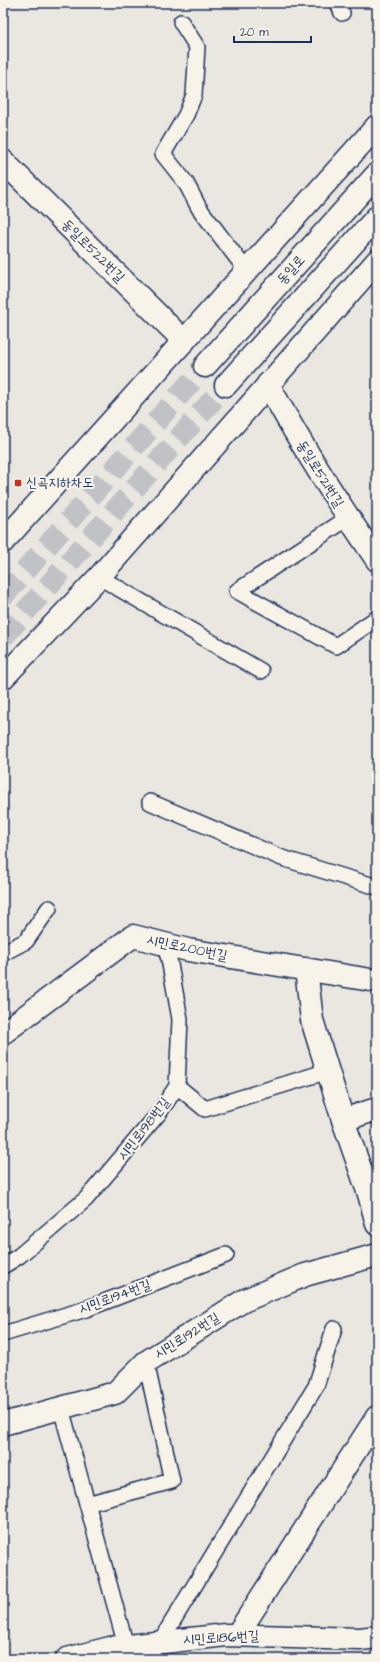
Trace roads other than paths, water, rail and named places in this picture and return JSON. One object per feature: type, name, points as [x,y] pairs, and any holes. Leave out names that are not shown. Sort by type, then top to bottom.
[{"type":"street","points":[[3,542],[377,126]]},
{"type":"street","name":"동일로522번길","points":[[3,161],[184,341]]},
{"type":"street","name":"동일로","points":[[205,366],[377,174]]},
{"type":"street","name":"동일로","points":[[226,385],[377,217]]},
{"type":"street","points":[[3,678],[99,577],[377,261]]},
{"type":"street","name":"동일로521번길","points":[[268,384],[297,438],[348,518],[377,560]]},
{"type":"street","points":[[3,661],[23,654],[32,648]]},
{"type":"street","name":"시민로200번길","points":[[3,1033],[133,936],[188,950],[377,981]]},
{"type":"street","points":[[306,969],[312,1020],[377,1224]]},
{"type":"street","points":[[343,1120],[377,1109]]},
{"type":"street","name":"시민로192번길","points":[[3,1424],[115,1392],[146,1362],[243,1301],[305,1275],[377,1255]]},
{"type":"street","points":[[237,1635],[377,1417]]},
{"type":"street","name":"시민로186번길","points":[[67,1659],[110,1648],[237,1635],[360,1639],[377,1637]]},
{"type":"lane","points":[[181,22],[197,47],[194,95],[186,115],[163,154],[186,183],[199,208],[247,271]]},
{"type":"lane","points":[[348,518],[237,591],[336,646],[377,618]]},
{"type":"lane","points":[[99,577],[261,671]]},
{"type":"lane","points":[[150,802],[282,858],[377,887]]},
{"type":"lane","points":[[3,952],[26,941],[50,908]]},
{"type":"lane","name":"시민로198번길","points":[[3,1266],[19,1256],[86,1199],[159,1113],[177,1086],[180,1019],[169,959],[164,944]]},
{"type":"lane","points":[[177,1086],[205,1109],[328,1071]]},
{"type":"lane","name":"시민로194번길","points":[[3,1334],[86,1309],[226,1256]]},
{"type":"lane","points":[[160,1642],[316,1386],[334,1329]]},
{"type":"lane","points":[[87,1504],[172,1481],[146,1362]]},
{"type":"lane","points":[[60,1408],[126,1646]]},
{"type":"tunnel","points":[[3,596],[205,366]]},
{"type":"tunnel","points":[[3,637],[226,385]]},
{"type":"place","name":"신곡지하차도","points":[[18,483]]}]
